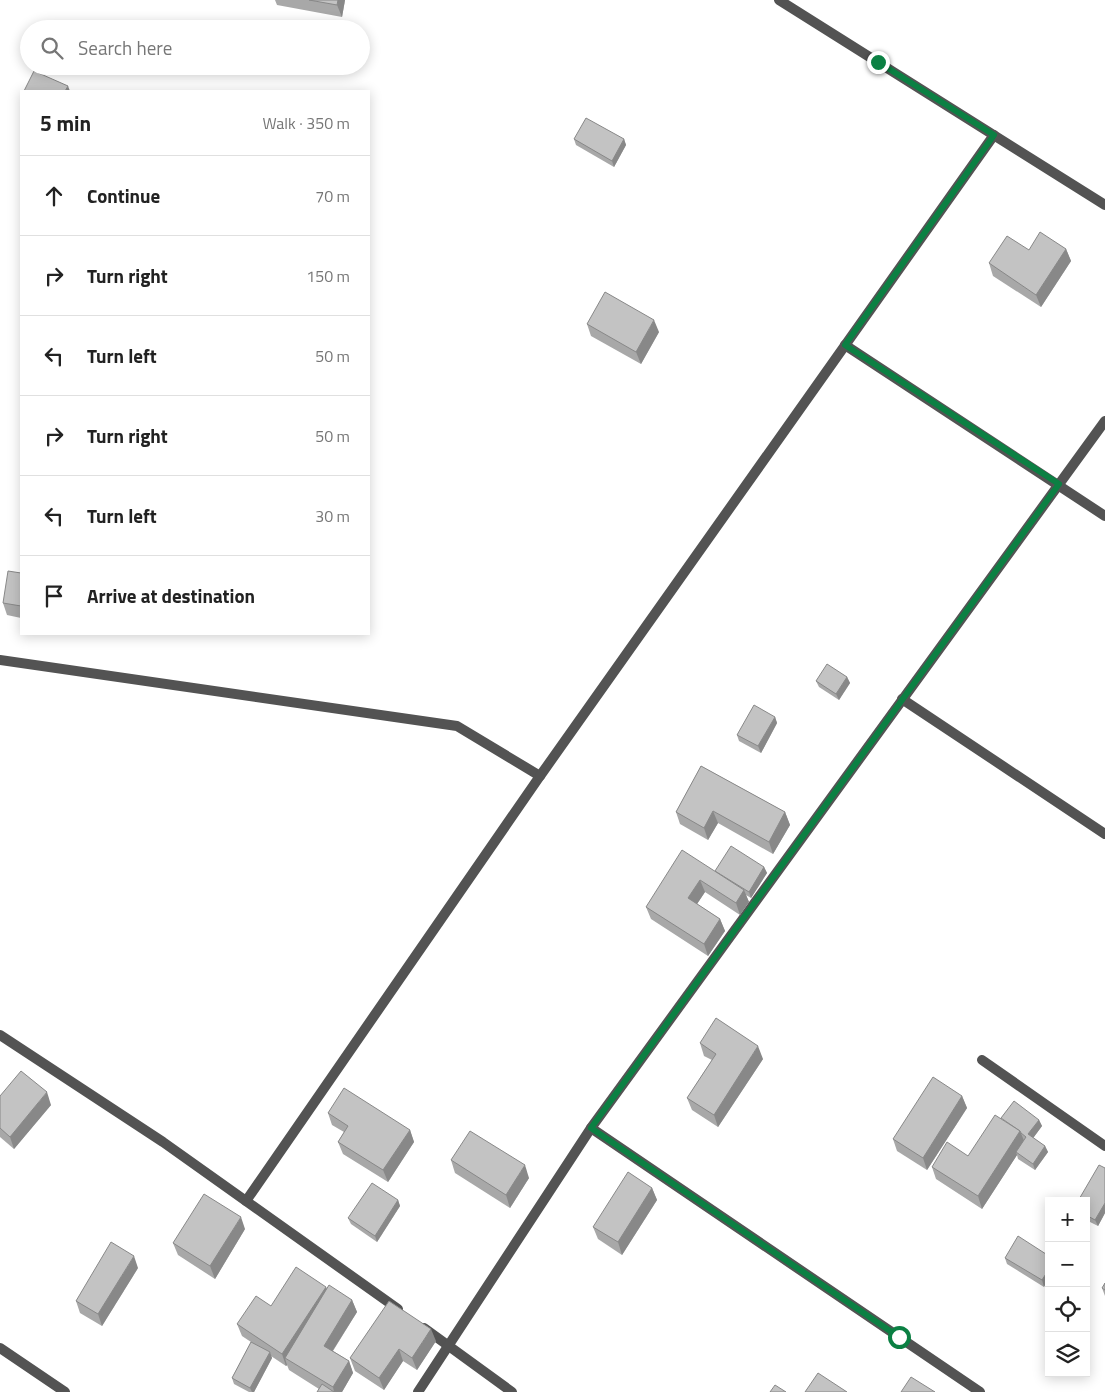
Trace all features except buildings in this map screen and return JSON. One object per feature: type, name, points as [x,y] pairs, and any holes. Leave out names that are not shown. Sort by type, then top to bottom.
[{"type":"street","points":[[779,0],[1105,205]]},
{"type":"street","points":[[246,1201],[540,776],[994,135]]},
{"type":"street","points":[[845,345],[1105,516]]},
{"type":"street","points":[[418,1392],[591,1128],[1105,421]]},
{"type":"street","points":[[0,660],[457,726],[540,776]]},
{"type":"street","points":[[902,699],[1105,834]]},
{"type":"street","points":[[0,1035],[163,1142],[512,1392]]},
{"type":"street","points":[[982,1060],[1105,1146]]},
{"type":"street","points":[[591,1128],[980,1392]]},
{"type":"street","points":[[0,1348],[65,1392]]},
{"type":"route","points":[[878,62],[994,135],[845,345],[1059,484],[591,1128],[899,1337]]}]
